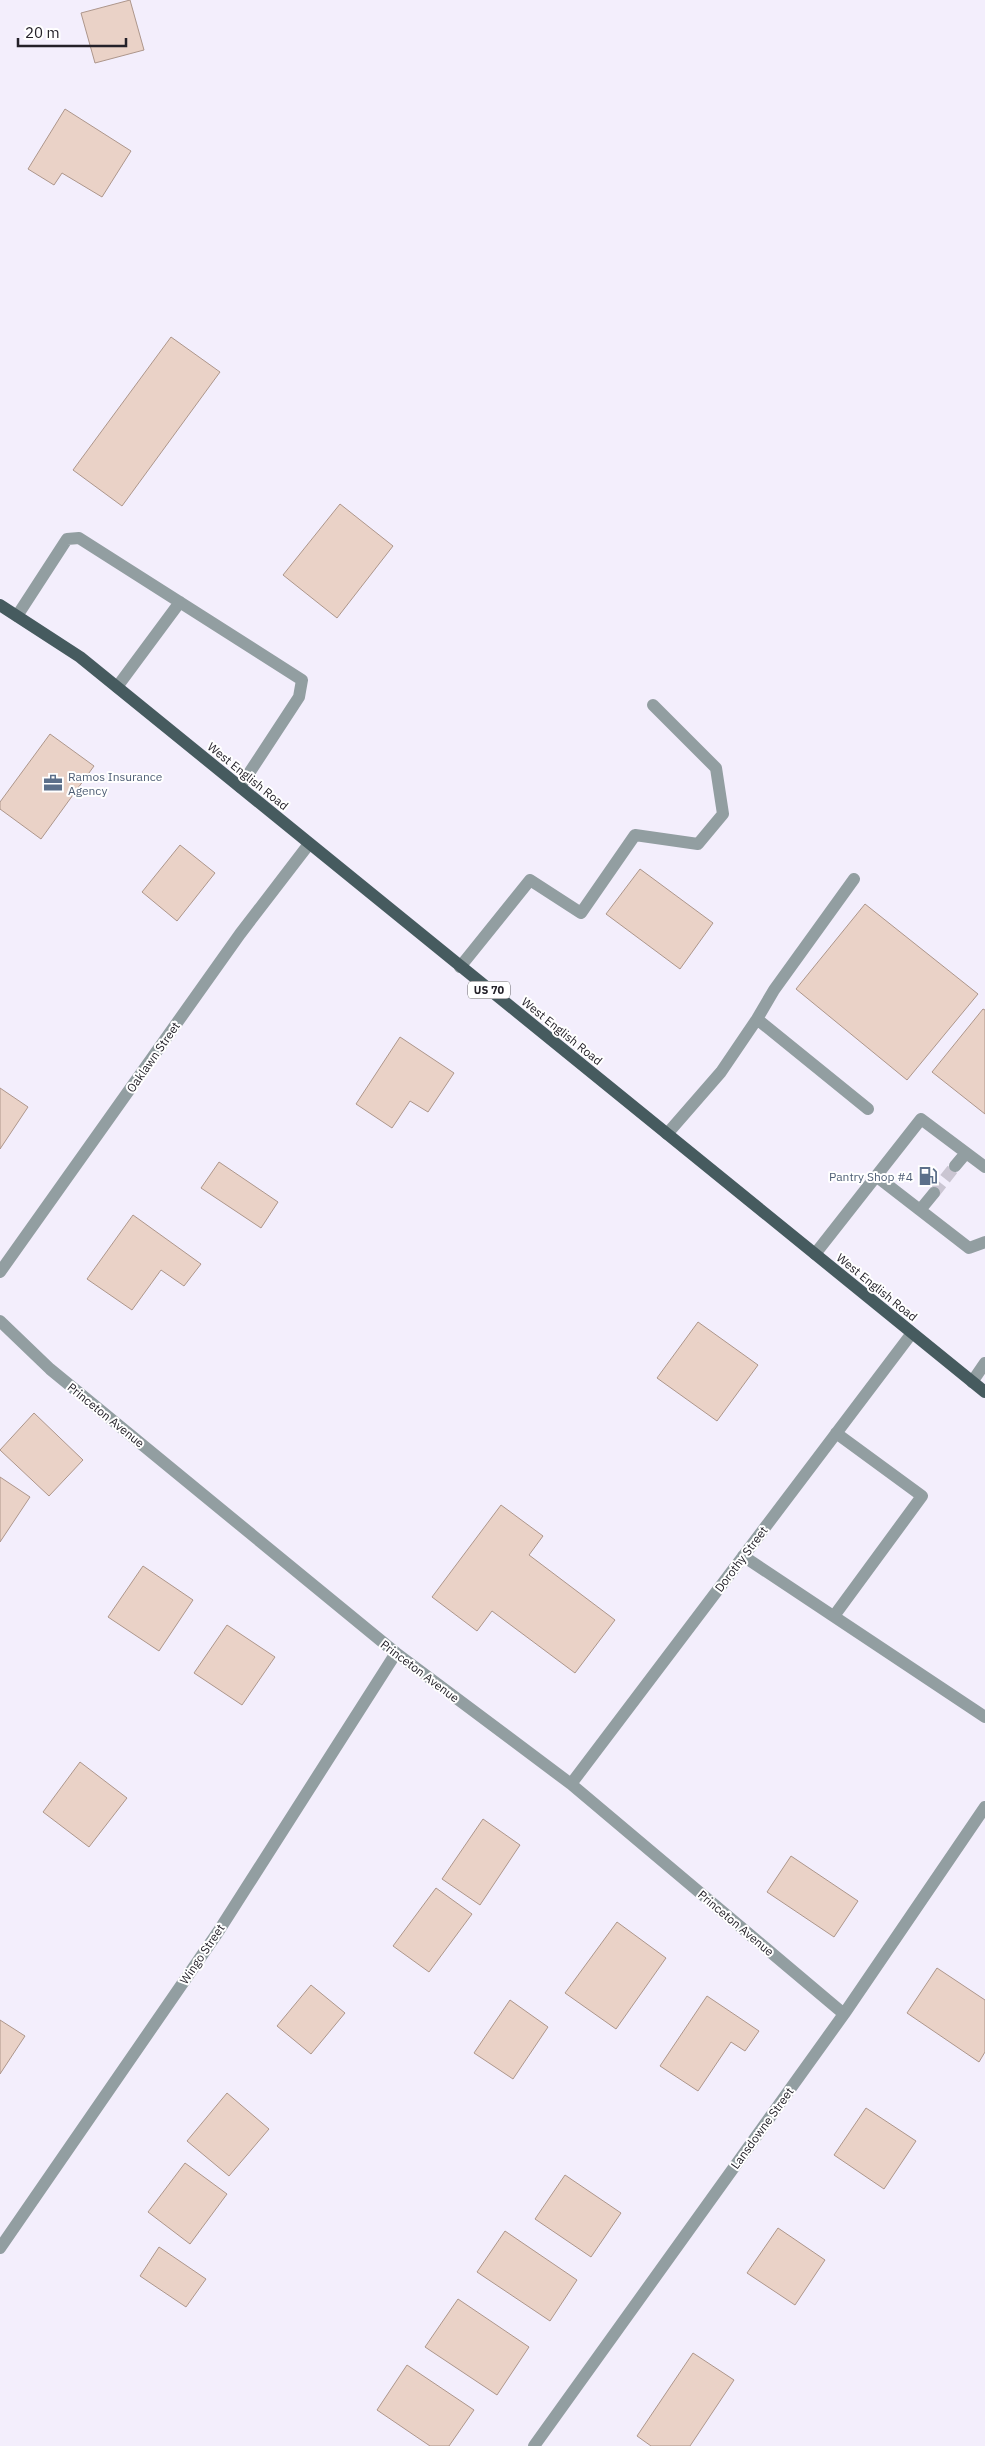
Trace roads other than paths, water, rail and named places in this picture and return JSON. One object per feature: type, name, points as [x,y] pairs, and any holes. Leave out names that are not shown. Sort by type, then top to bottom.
[{"type":"main road","name":"West English Road","points":[[0,606],[80,657],[118,687],[985,1392]]},
{"type":"street","points":[[16,616],[67,539],[79,538],[302,680],[299,697],[240,787]]},
{"type":"street","points":[[118,687],[180,602]]},
{"type":"street","points":[[460,967],[530,880],[581,913],[635,835],[698,844],[723,814],[716,768],[653,705]]},
{"type":"street","name":"Oaklawn Street","points":[[0,1272],[240,934],[309,844]]},
{"type":"street","points":[[668,1134],[720,1072],[757,1019],[774,990],[854,879]]},
{"type":"street","points":[[757,1019],[868,1109]]},
{"type":"street","points":[[815,1254],[921,1119],[985,1167]]},
{"type":"street","points":[[956,1166],[966,1153]]},
{"type":"street","points":[[876,1176],[968,1248],[985,1242]]},
{"type":"street","points":[[920,1210],[934,1193]]},
{"type":"street","name":"Princeton Avenue","points":[[0,1321],[50,1369],[396,1654],[571,1784],[844,2014]]},
{"type":"street","name":"Dorothy Street","points":[[571,1784],[912,1333]]},
{"type":"street","points":[[972,1382],[985,1363]]},
{"type":"street","points":[[834,1616],[922,1496],[836,1433]]},
{"type":"street","points":[[744,1556],[985,1717]]},
{"type":"street","name":"Wingo Street","points":[[0,2248],[218,1932],[396,1654]]},
{"type":"street","name":"Lansdowne Street","points":[[534,2446],[844,2014],[985,1807]]},
{"type":"tunnel","points":[[934,1193],[955,1166]]},
{"type":"place","name":"Ramos Insurance Agency","points":[[53,783]]},
{"type":"place","name":"Pantry Shop #4","points":[[928,1176]]}]
